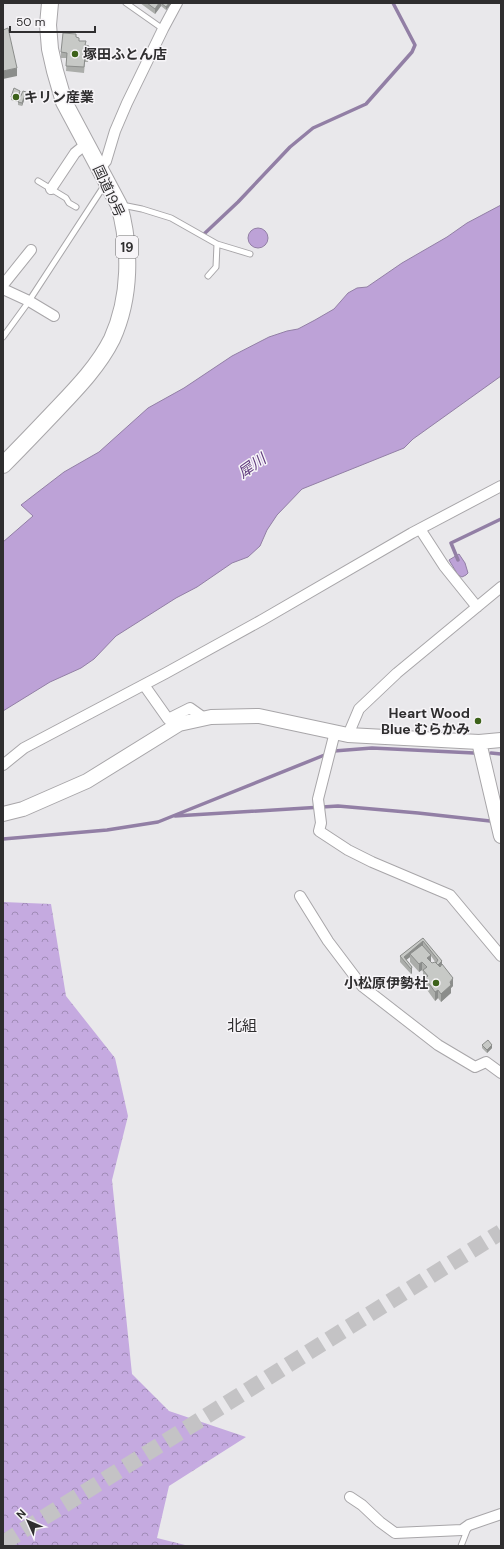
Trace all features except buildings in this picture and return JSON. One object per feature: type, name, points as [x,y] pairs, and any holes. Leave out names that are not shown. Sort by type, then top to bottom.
[{"type":"highway","name":"国道19号","points":[[3,465],[82,383],[98,362],[112,339],[124,301],[127,266],[125,232],[119,205],[64,102],[50,49],[48,25],[50,3]]},
{"type":"main road","points":[[3,814],[23,809],[87,781],[179,724],[204,718],[258,716],[342,734],[479,742],[501,740]]},
{"type":"main road","points":[[479,742],[501,836]]},
{"type":"street","points":[[100,168],[106,160],[115,131],[127,103],[177,3]]},
{"type":"street","points":[[51,189],[75,153],[86,144]]},
{"type":"street","points":[[3,285],[31,250]]},
{"type":"street","points":[[3,289],[29,301],[54,316]]},
{"type":"street","points":[[3,765],[24,748],[144,685],[262,620],[420,529],[501,486]]},
{"type":"street","points":[[420,529],[444,566],[477,607]]},
{"type":"street","points":[[501,587],[397,673],[359,709],[342,734],[318,799],[321,823],[319,831],[372,862],[450,895],[501,956]]},
{"type":"street","points":[[144,685],[168,719],[190,708],[204,718]]},
{"type":"street","points":[[300,896],[328,941],[362,986],[438,1045],[475,1067],[486,1062],[501,1074]]},
{"type":"street","points":[[350,1497],[362,1505],[380,1522],[395,1533],[462,1530],[469,1525],[501,1514]]},
{"type":"lane","points":[[126,3],[163,29]]},
{"type":"lane","points":[[38,180],[66,198],[69,203],[76,207]]},
{"type":"lane","points":[[3,336],[29,301],[102,189]]},
{"type":"lane","points":[[119,205],[142,209],[171,218],[217,244],[250,254]]},
{"type":"lane","points":[[208,276],[216,267],[217,244]]},
{"type":"lane","points":[[461,1546],[469,1525]]},
{"type":"green space","points":[[3,902],[51,904],[66,996],[115,1058],[128,1116],[112,1180],[132,1374],[169,1411],[246,1437],[169,1486],[157,1538],[189,1546],[3,1546]]},
{"type":"water","name":"犀川","points":[[501,205],[501,376],[413,439],[404,448],[302,489],[277,515],[267,530],[260,546],[248,557],[232,563],[197,587],[176,598],[116,636],[94,659],[81,668],[50,682],[3,711],[3,542],[33,516],[21,505],[64,472],[99,452],[148,408],[184,388],[232,356],[269,337],[298,329],[315,320],[334,309],[348,293],[357,288],[367,287],[402,263],[447,237],[467,223]]},
{"type":"water","points":[[258,228],[265,231],[268,238],[265,245],[258,248],[251,245],[248,238],[251,231]]},
{"type":"water","points":[[459,554],[465,563],[468,573],[462,577],[458,575],[449,560]]},
{"type":"waterway","points":[[204,234],[238,202],[290,147],[313,128],[366,104],[412,52],[415,45],[393,3]]},
{"type":"waterway","points":[[458,560],[451,543],[501,519]]},
{"type":"waterway","points":[[334,751],[372,748],[474,753]]},
{"type":"waterway","points":[[491,753],[501,754]]},
{"type":"waterway","points":[[3,839],[107,830],[158,822],[327,754]]},
{"type":"waterway","points":[[175,816],[338,806],[490,821]]},
{"type":"tunnel","points":[[3,1543],[501,1232]]},
{"type":"place","name":"塚田ふとん店","points":[[75,54]]},
{"type":"place","name":"キリン産業","points":[[16,97]]},
{"type":"place","name":"Heart Wood Blue むらかみ","points":[[478,721]]},
{"type":"place","name":"小松原伊勢社","points":[[436,983]]},
{"type":"district","name":"北組","points":[[242,1026]]}]
